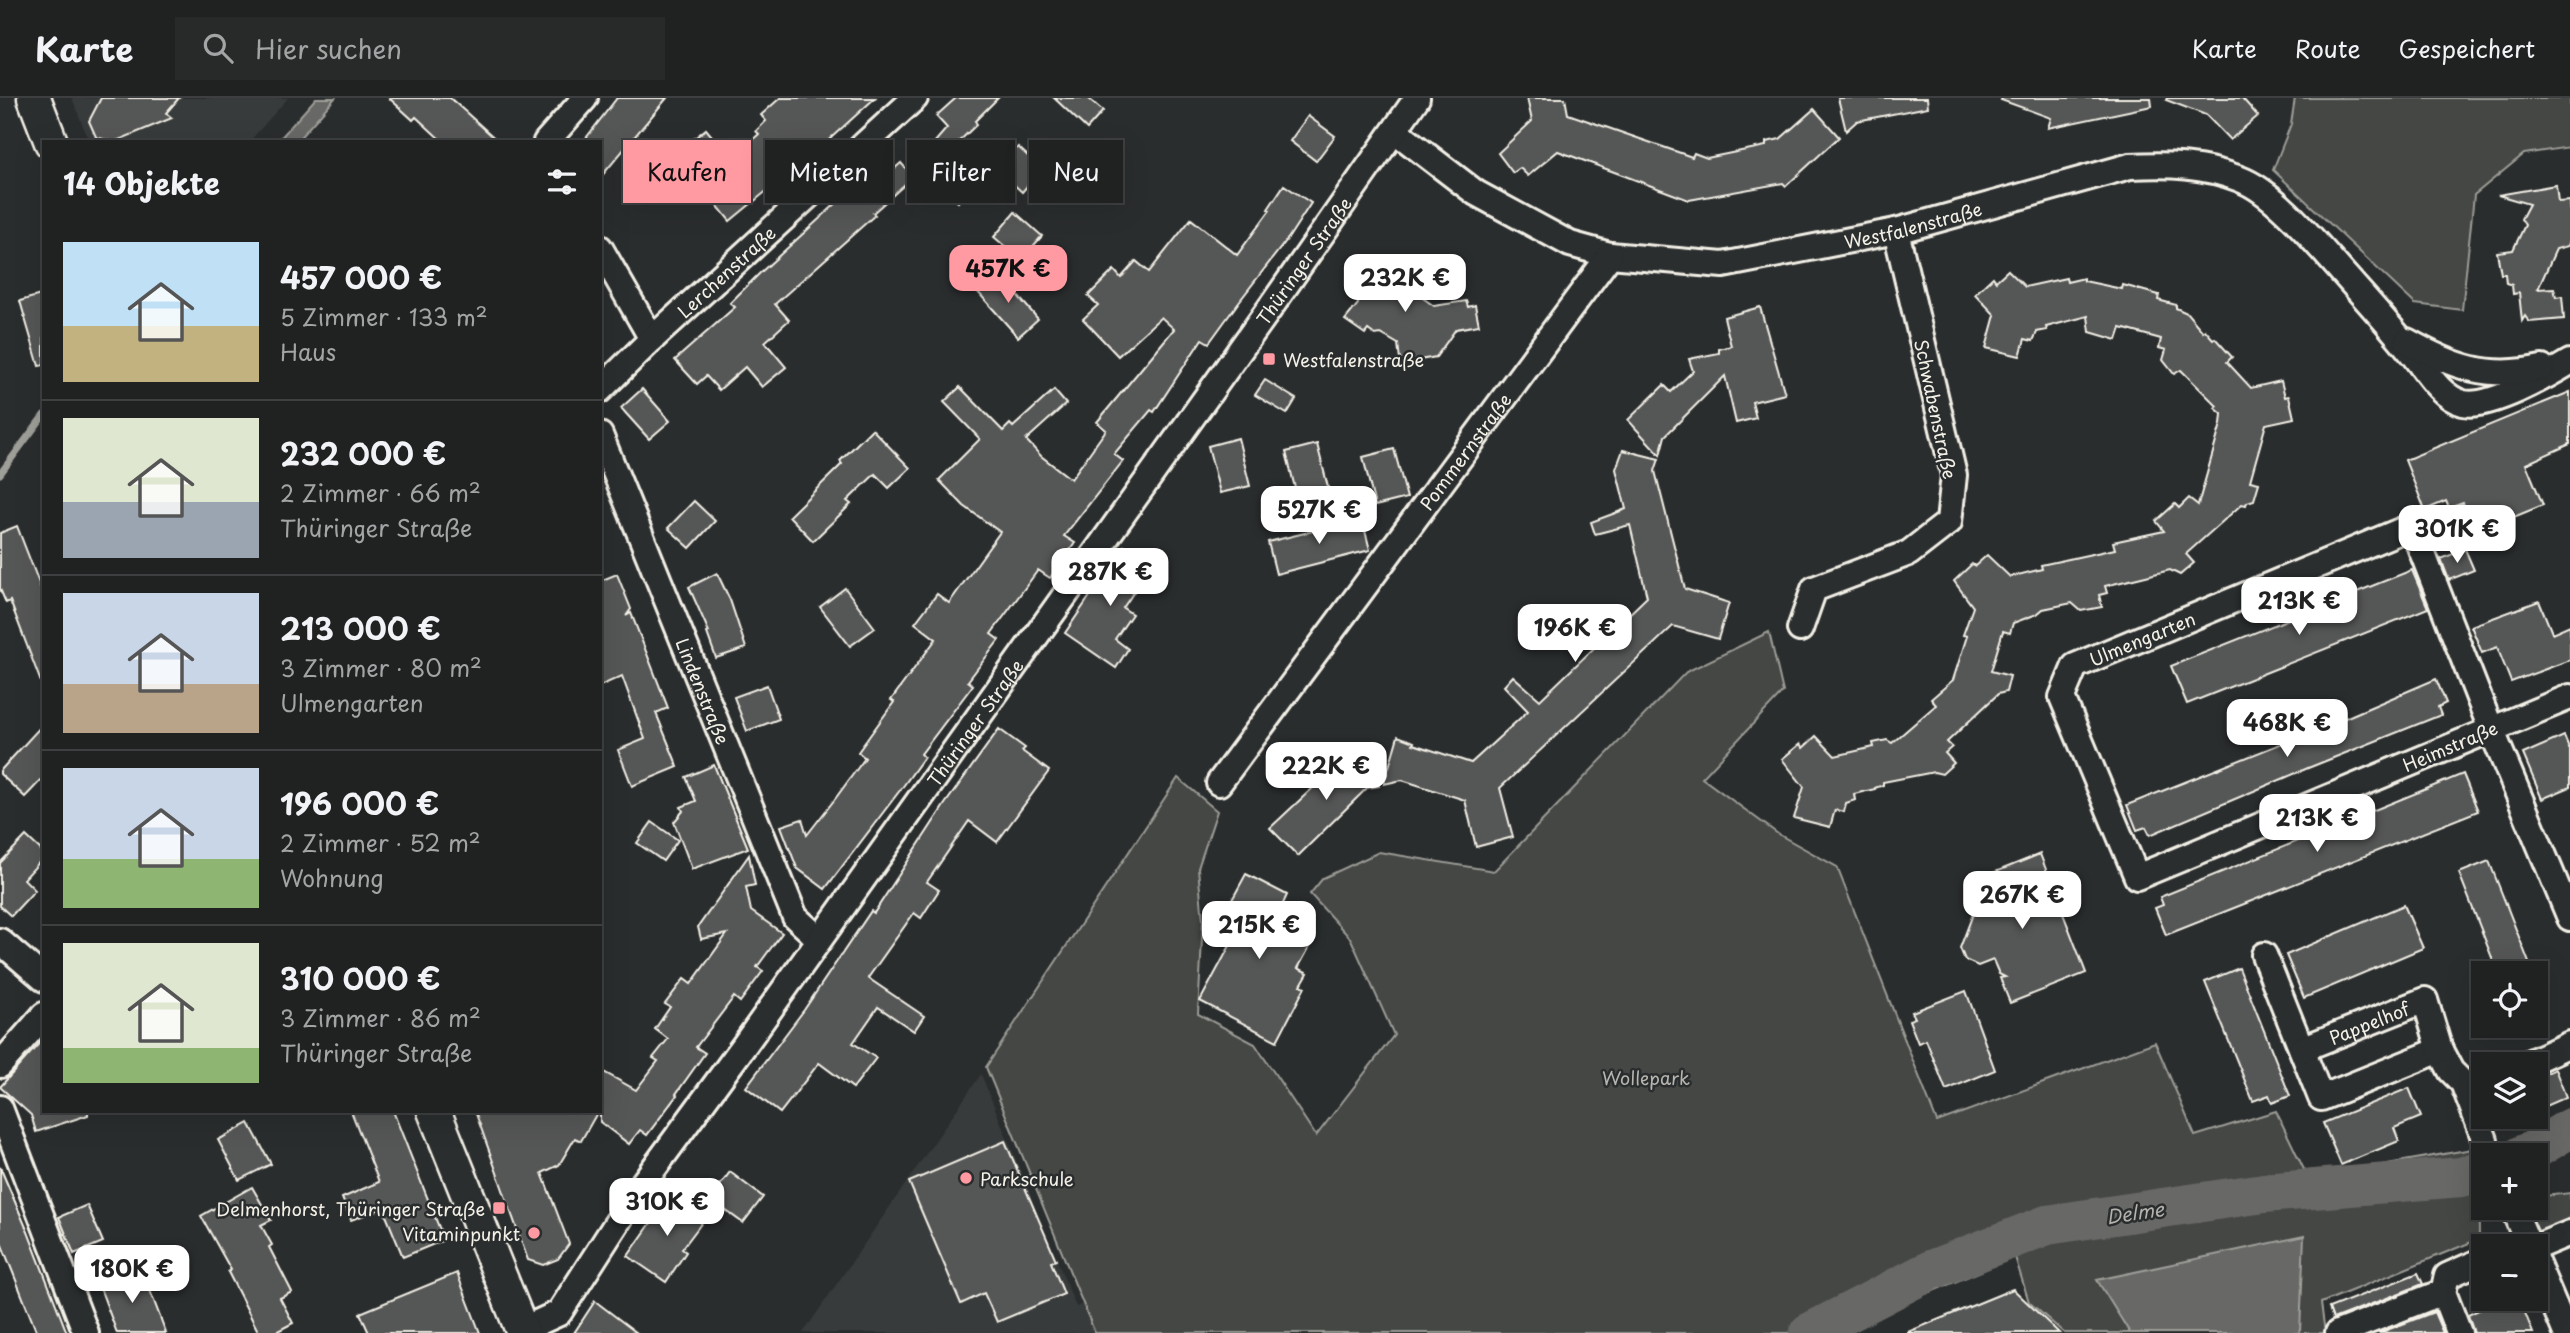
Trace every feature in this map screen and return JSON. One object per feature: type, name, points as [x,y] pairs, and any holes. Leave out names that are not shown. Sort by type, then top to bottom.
[{"type":"main road","points":[[34,98],[50,140]]},
{"type":"main road","points":[[435,1113],[522,1331]]},
{"type":"street","points":[[548,140],[585,98]]},
{"type":"street","name":"Lerchenstraße","points":[[602,388],[915,98]]},
{"type":"street","name":"Thüringer Straße","points":[[522,1331],[559,1313],[638,1189],[743,1048],[1417,98]]},
{"type":"street","name":"Westfalenstraße","points":[[1395,131],[1476,192],[1570,244],[1610,255],[1723,265],[1896,231],[2130,166],[2169,164],[2206,168],[2243,180],[2269,197],[2299,224],[2398,335],[2444,392],[2461,403],[2479,405],[2544,378],[2570,362]]},
{"type":"street","name":"Schwabenstraße","points":[[1800,629],[1814,589],[1909,553],[1949,522],[1954,475],[1896,231]]},
{"type":"street","points":[[602,252],[652,339]]},
{"type":"street","name":"Pommernstraße","points":[[1219,783],[1610,255]]},
{"type":"street","name":"Westfalenstraße","points":[[2398,335],[2435,356],[2464,368],[2518,373],[2570,362]]},
{"type":"street","name":"Lindenstraße","points":[[602,440],[795,917],[819,939]]},
{"type":"street","name":"Ulmengarten","points":[[2137,877],[2062,697],[2075,666],[2087,660],[2413,526],[2491,729]]},
{"type":"street","name":"Heimstraße","points":[[2137,877],[2570,697]]},
{"type":"street","points":[[2491,729],[2570,918]]},
{"type":"street","points":[[0,941],[42,977]]},
{"type":"street","points":[[2264,955],[2321,1098],[2440,1049]]},
{"type":"street","name":"Pappelhof","points":[[2302,1049],[2425,1000],[2440,1049],[2451,1071],[2471,1082]]},
{"type":"street","points":[[0,1065],[42,1017]]},
{"type":"street","points":[[2548,1054],[2570,1044]]},
{"type":"street","points":[[0,1108],[86,1333]]},
{"type":"street","name":"Pappelhof","points":[[2482,1129],[2484,1140]]},
{"type":"street","points":[[2548,1242],[2570,1233]]},
{"type":"street","points":[[2459,1333],[2443,1292],[2447,1276],[2471,1265]]},
{"type":"street","points":[[2548,1290],[2566,1333]]},
{"type":"street","points":[[2338,1333],[2443,1292]]},
{"type":"shaded area","points":[[72,98],[288,98],[251,140],[88,140]]},
{"type":"shaded area","points":[[316,98],[335,98],[298,140],[279,140]]},
{"type":"shaded area","name":"Parkschule","points":[[981,1074],[1076,1307],[1136,1281],[1158,1333],[803,1333]]},
{"type":"shaded area","points":[[2304,1236],[2300,1333],[2130,1333],[2097,1280]]},
{"type":"green space","points":[[2295,98],[2570,98],[2570,147],[2524,154],[2474,195],[2462,310],[2415,304],[2273,170],[2291,124]]},
{"type":"green space","name":"Wollepark","points":[[1769,632],[1783,692],[1702,778],[1778,834],[1837,867],[1937,1122],[2155,1042],[2195,1136],[2276,1111],[2308,1178],[2471,1149],[2471,1220],[2479,1220],[2479,1234],[2471,1234],[2471,1242],[2321,1303],[2325,1333],[2064,1333],[2029,1302],[2015,1257],[1887,1310],[1841,1333],[1095,1333],[986,1067],[1178,778],[1217,811],[1198,868],[1203,921],[1198,1014],[1255,1044],[1316,1136],[1394,1035],[1351,939],[1310,894],[1323,878],[1379,852],[1494,871],[1686,672]]},
{"type":"green space","points":[[2570,1193],[2570,1225],[2546,1234],[2534,1234],[2529,1220],[2548,1220],[2548,1196]]},
{"type":"building","points":[[101,98],[179,98],[166,113],[172,118],[119,140],[96,137],[89,121]]},
{"type":"building","points":[[389,98],[450,98],[497,140],[441,140],[416,117],[413,120]]},
{"type":"building","points":[[617,98],[667,98],[632,140],[623,140],[623,151],[602,176],[602,140],[585,140]]},
{"type":"building","points":[[780,98],[875,98],[829,140],[765,140],[765,192],[730,221],[715,203],[751,203],[751,141],[759,134],[756,131],[766,121],[761,115]]},
{"type":"building","points":[[956,98],[998,98],[960,140],[937,140],[947,128],[936,116]]},
{"type":"building","points":[[1054,98],[1088,98],[1103,111],[1087,129]]},
{"type":"building","points":[[1527,98],[1565,98],[1568,114],[1692,157],[1694,153],[1707,158],[1766,146],[1766,142],[1780,139],[1814,109],[1839,137],[1786,186],[1783,183],[1689,200],[1558,151],[1528,176],[1520,168],[1513,173],[1498,153],[1532,121]]},
{"type":"building","points":[[1838,98],[1927,98],[1928,107],[1857,121],[1846,131]]},
{"type":"building","points":[[2151,98],[2152,106],[2048,128],[2051,118],[2001,100]]},
{"type":"building","points":[[2242,98],[2258,116],[2230,140],[2206,115],[2166,100]]},
{"type":"building","points":[[1308,116],[1335,136],[1316,161],[1290,141]]},
{"type":"building","points":[[706,129],[715,140],[692,140]]},
{"type":"building","points":[[1018,147],[1029,157],[1029,184],[1022,192],[1015,186],[1015,150]]},
{"type":"building","points":[[901,163],[907,170],[907,182],[893,195],[893,168]]},
{"type":"building","points":[[1284,185],[1311,203],[1289,237],[1209,343],[1202,339],[1154,412],[1151,410],[1114,454],[1123,461],[1064,536],[1075,543],[1050,578],[1038,570],[991,634],[999,640],[968,681],[973,685],[921,754],[924,757],[904,785],[825,889],[797,868],[781,826],[802,819],[807,835],[835,799],[865,758],[858,752],[894,702],[891,700],[936,639],[915,623],[937,594],[949,603],[1000,532],[964,506],[939,480],[980,439],[944,402],[960,387],[1003,431],[1010,424],[1013,427],[1054,390],[1066,404],[1026,440],[1041,456],[1071,479],[1106,430],[1097,422],[1174,329],[1161,317],[1118,356],[1083,319],[1098,305],[1088,296],[1114,270],[1121,278],[1136,261],[1149,272],[1191,219],[1237,255],[1270,210],[1268,209]]},
{"type":"building","points":[[2556,185],[2558,202],[2570,201],[2570,240],[2568,246],[2556,249],[2538,289],[2554,288],[2556,297],[2562,296],[2564,319],[2529,322],[2525,316],[2522,321],[2519,293],[2513,294],[2512,285],[2506,283],[2505,274],[2501,274],[2497,252],[2513,250],[2525,225],[2521,219],[2529,204],[2498,195]]},
{"type":"building","points":[[837,203],[884,203],[873,213],[875,215],[775,304],[789,320],[765,342],[786,367],[762,387],[745,367],[719,390],[706,376],[697,384],[675,360],[735,307],[730,303]]},
{"type":"building","points":[[1015,212],[1042,236],[1021,260],[994,237]]},
{"type":"building","points":[[1367,258],[1434,306],[1466,301],[1468,307],[1475,305],[1479,325],[1456,329],[1436,357],[1408,362],[1407,359],[1400,360],[1398,344],[1368,330],[1365,334],[1345,320],[1358,304],[1353,275]]},
{"type":"building","points":[[2008,270],[2025,287],[2066,278],[2067,282],[2084,278],[2084,281],[2122,289],[2123,285],[2159,295],[2158,300],[2176,305],[2176,308],[2187,313],[2203,332],[2205,330],[2215,338],[2232,357],[2227,362],[2251,388],[2281,381],[2285,397],[2289,396],[2294,418],[2266,424],[2250,481],[2259,483],[2254,500],[2246,505],[2242,504],[2186,554],[2194,563],[2180,575],[2170,570],[2105,586],[2107,593],[2099,595],[2102,607],[2081,611],[2072,603],[2043,609],[2013,623],[2010,633],[2003,631],[1991,671],[2010,676],[2006,692],[1998,694],[1947,742],[1952,747],[1945,753],[1954,763],[1942,774],[1934,772],[1883,782],[1883,785],[1875,789],[1854,794],[1855,800],[1846,803],[1844,812],[1835,810],[1830,827],[1794,818],[1804,787],[1782,759],[1800,744],[1803,748],[1816,736],[1835,756],[1874,747],[1873,743],[1887,740],[1892,743],[1936,705],[1931,699],[1953,680],[1967,636],[1963,635],[1973,607],[1954,581],[1972,564],[1975,566],[1987,555],[2010,577],[2042,569],[2041,565],[2115,549],[2113,542],[2164,531],[2156,521],[2175,504],[2179,508],[2189,498],[2198,505],[2221,424],[2222,414],[2215,408],[2217,406],[2181,370],[2174,374],[2163,360],[2166,350],[2159,348],[2161,339],[2121,328],[2117,340],[2090,332],[2088,316],[2046,327],[2047,330],[2037,332],[2033,341],[2025,339],[2020,356],[1986,348],[1995,315],[1975,294],[1993,277],[1996,281]]},
{"type":"building","points":[[998,273],[1038,319],[1018,337],[977,291]]},
{"type":"building","points":[[42,295],[42,365],[39,366],[20,301]]},
{"type":"building","points":[[1760,307],[1785,394],[1752,402],[1756,418],[1736,423],[1725,376],[1665,436],[1660,455],[1628,420],[1664,385],[1671,392],[1693,371],[1689,359],[1719,353],[1719,349],[1731,346],[1724,317]]},
{"type":"building","points":[[1265,380],[1296,399],[1287,414],[1255,395]]},
{"type":"building","points":[[642,389],[670,421],[649,439],[621,408]]},
{"type":"building","points":[[2570,392],[2570,444],[2526,464],[2543,505],[2475,533],[2463,503],[2449,508],[2446,501],[2425,510],[2405,460]]},
{"type":"building","points":[[872,429],[910,468],[889,488],[875,474],[847,501],[851,504],[813,541],[789,516],[842,464],[840,461]]},
{"type":"building","points":[[1238,438],[1250,486],[1220,493],[1208,446]]},
{"type":"building","points":[[1317,444],[1329,491],[1298,500],[1286,452]]},
{"type":"building","points":[[1394,449],[1407,498],[1375,506],[1363,457]]},
{"type":"building","points":[[1623,450],[1659,459],[1655,471],[1685,589],[1729,603],[1718,639],[1673,626],[1500,788],[1513,837],[1476,847],[1465,800],[1402,780],[1384,784],[1398,736],[1414,742],[1413,744],[1471,763],[1528,711],[1504,686],[1513,676],[1540,700],[1647,597],[1630,525],[1595,534],[1591,522],[1626,509],[1616,469]]},
{"type":"building","points":[[694,501],[715,521],[690,548],[668,528]]},
{"type":"building","points":[[1362,519],[1370,550],[1276,574],[1268,542]]},
{"type":"building","points":[[17,526],[42,591],[42,685],[10,601],[6,603],[0,589],[0,533]]},
{"type":"building","points":[[1124,546],[1152,565],[1123,608],[1132,614],[1115,639],[1128,649],[1116,668],[1065,633]]},
{"type":"building","points":[[2465,549],[2474,570],[2449,580],[2441,559]]},
{"type":"building","points":[[2412,570],[2428,608],[2187,704],[2171,666]]},
{"type":"building","points":[[717,573],[730,600],[746,648],[716,658],[707,633],[709,632],[689,587]]},
{"type":"building","points":[[617,574],[631,609],[626,616],[631,613],[668,708],[656,713],[678,767],[632,786],[618,750],[645,739],[622,676],[602,685],[602,580]]},
{"type":"building","points":[[845,588],[875,628],[850,646],[820,607]]},
{"type":"building","points":[[2539,601],[2552,633],[2570,625],[2570,660],[2511,682],[2497,647],[2482,653],[2471,626]]},
{"type":"building","points":[[2436,679],[2446,703],[2438,707],[2441,715],[2150,835],[2146,827],[2137,830],[2127,805]]},
{"type":"building","points":[[767,685],[779,719],[747,731],[734,697]]},
{"type":"building","points":[[42,725],[42,779],[25,797],[0,771]]},
{"type":"building","points":[[999,729],[1025,748],[1022,751],[1049,771],[997,842],[969,821],[927,882],[939,890],[921,918],[914,913],[868,978],[924,1016],[914,1031],[878,1007],[853,1043],[876,1058],[853,1088],[819,1063],[780,1113],[746,1087],[804,1010],[871,911],[874,913],[945,804]]},
{"type":"building","points":[[2564,736],[2570,750],[2570,787],[2542,799],[2523,754]]},
{"type":"building","points":[[1369,749],[1379,786],[1367,788],[1298,856],[1270,828],[1347,756]]},
{"type":"building","points":[[714,765],[748,848],[692,869],[674,822],[683,811],[681,807],[696,801],[686,777]]},
{"type":"building","points":[[2463,774],[2478,811],[2166,935],[2155,908],[2163,905],[2160,897]]},
{"type":"building","points":[[652,822],[678,840],[663,861],[637,843]]},
{"type":"building","points":[[26,836],[42,851],[42,859],[24,879],[35,890],[11,916],[0,906],[0,863]]},
{"type":"building","points":[[2040,854],[2086,973],[2010,1003],[2000,978],[2005,977],[1999,974],[1993,960],[1978,966],[1965,960],[1960,948],[1988,875]]},
{"type":"building","points":[[749,855],[755,885],[746,887],[751,911],[782,933],[757,967],[763,971],[740,1002],[734,997],[696,1047],[705,1053],[677,1095],[647,1135],[640,1130],[629,1144],[600,1122],[602,1071],[636,1090],[658,1061],[653,1058],[668,1039],[655,1029],[670,1007],[665,1004],[684,979],[691,984],[727,934],[701,939],[698,927]]},
{"type":"building","points":[[2489,861],[2528,961],[2493,961],[2459,873]]},
{"type":"building","points":[[1246,874],[1287,895],[1282,906],[1293,911],[1285,926],[1313,941],[1298,968],[1308,973],[1301,985],[1305,987],[1277,1041],[1200,1001],[1232,942],[1214,933]]},
{"type":"building","points":[[2404,905],[2423,948],[2304,998],[2286,955]]},
{"type":"building","points":[[2239,968],[2290,1096],[2272,1103],[2269,1095],[2253,1101],[2205,982]]},
{"type":"building","points":[[1966,991],[1995,1070],[1946,1090],[1926,1040],[1918,1043],[1909,1020],[1915,1018],[1912,1012]]},
{"type":"building","points":[[42,1040],[42,1113],[88,1115],[36,1132],[31,1115],[0,1087]]},
{"type":"building","points":[[2555,1069],[2566,1097],[2548,1105],[2548,1072]]},
{"type":"building","points":[[2409,1088],[2421,1117],[2394,1128],[2399,1141],[2341,1165],[2323,1123]]},
{"type":"building","points":[[352,1113],[394,1113],[444,1240],[403,1257],[383,1208],[351,1220],[342,1198],[379,1182]]},
{"type":"building","points":[[476,1113],[597,1113],[581,1141],[575,1138],[559,1165],[542,1173],[569,1244],[558,1259],[543,1265],[528,1260]]},
{"type":"building","points":[[249,1123],[271,1164],[239,1180],[218,1140]]},
{"type":"building","points":[[1005,1141],[1056,1260],[1051,1262],[1064,1294],[997,1322],[984,1293],[961,1304],[909,1182]]},
{"type":"building","points":[[0,1167],[67,1333],[37,1333],[0,1240]]},
{"type":"building","points":[[730,1172],[763,1197],[743,1223],[710,1199]]},
{"type":"building","points":[[252,1187],[271,1220],[261,1225],[292,1292],[280,1298],[293,1323],[274,1333],[259,1333],[228,1272],[231,1270],[201,1216]]},
{"type":"building","points":[[672,1193],[706,1217],[682,1249],[686,1252],[666,1282],[628,1256]]},
{"type":"building","points":[[87,1205],[103,1242],[74,1254],[59,1217]]},
{"type":"building","points":[[142,1269],[166,1333],[117,1333],[99,1285]]},
{"type":"building","points":[[457,1273],[480,1333],[369,1333],[360,1313]]},
{"type":"building","points":[[2418,1273],[2423,1284],[2333,1319],[2329,1308]]},
{"type":"building","points":[[2013,1289],[2059,1333],[1908,1333],[1908,1332]]},
{"type":"building","points":[[595,1301],[637,1333],[574,1333]]},
{"type":"building","points":[[2477,1311],[2524,1311],[2533,1333],[2474,1333],[2468,1315]]},
{"type":"building","points":[[2434,1312],[2443,1333],[2379,1333]]},
{"type":"waterway","points":[[0,474],[42,418]]},
{"type":"waterway","name":"Delme","points":[[2545,1143],[2570,1128]]},
{"type":"waterway","name":"Delme","points":[[1809,1333],[1931,1270],[2047,1225],[2264,1193],[2462,1177],[2471,1174]]},
{"type":"place","name":"Westfalenstraße","points":[[1269,359]]},
{"type":"place","name":"Parkschule","points":[[966,1178]]},
{"type":"place","name":"Delmenhorst, Thüringer Straße","points":[[499,1208]]},
{"type":"place","name":"Vitaminpunkt","points":[[534,1233]]}]
